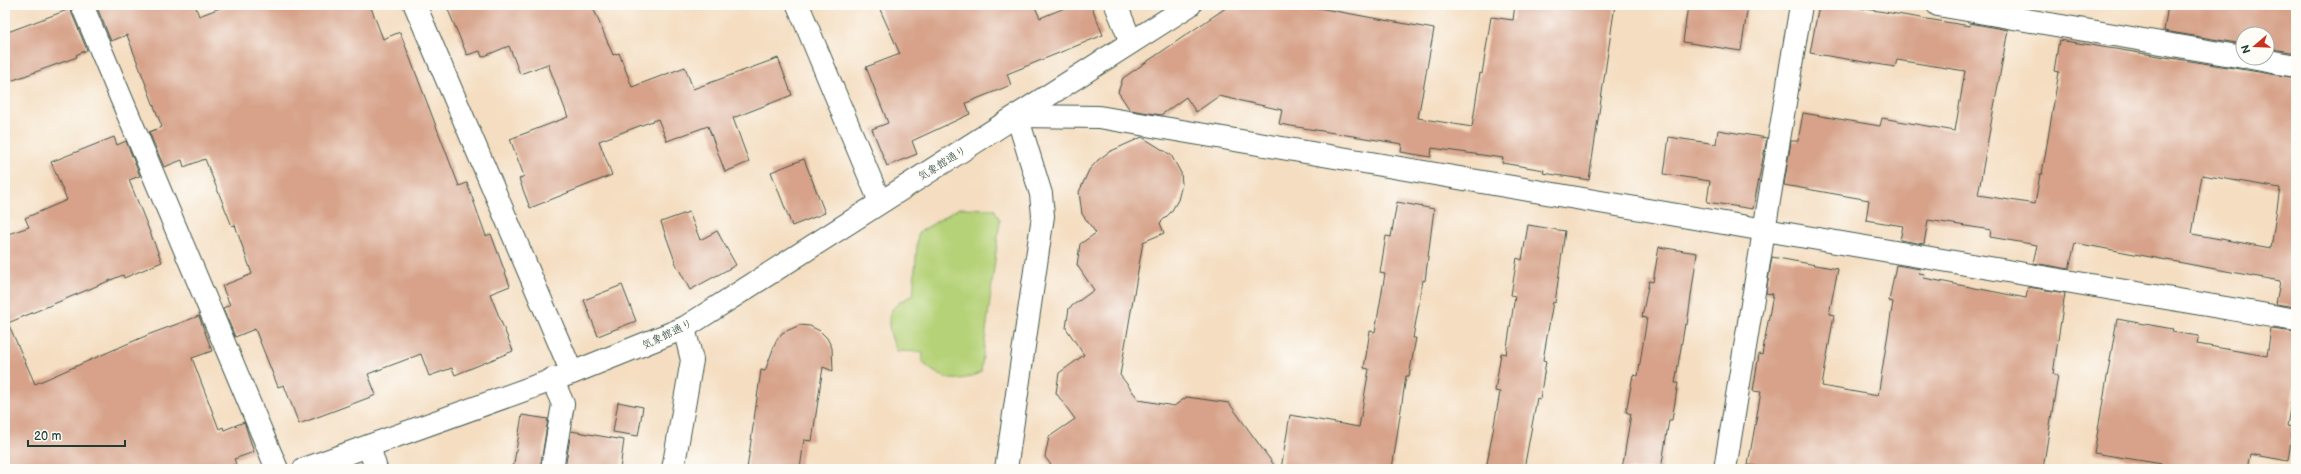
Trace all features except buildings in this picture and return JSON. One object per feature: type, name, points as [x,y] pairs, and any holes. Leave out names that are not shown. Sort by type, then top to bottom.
[{"type":"street","points":[[82,5],[277,469]]},
{"type":"street","points":[[415,5],[562,376],[563,404],[552,469]]},
{"type":"street","points":[[798,5],[880,202]]},
{"type":"street","points":[[1116,5],[1132,42]]},
{"type":"street","name":"気象館通り","points":[[304,469],[641,347],[684,328],[1190,5]]},
{"type":"street","points":[[1725,469],[1801,5]]},
{"type":"street","points":[[1938,5],[2235,56]]},
{"type":"street","points":[[2275,62],[2296,66]]},
{"type":"street","points":[[1006,469],[1043,216],[1041,194],[1016,116],[1099,117],[1763,231],[2296,320]]},
{"type":"street","points":[[673,469],[692,360],[684,328]]},
{"type":"street","points":[[369,446],[376,469]]},
{"type":"green space","points":[[959,208],[994,209],[1000,220],[981,372],[964,378],[950,379],[936,373],[922,362],[923,352],[897,351],[892,340],[889,321],[892,310],[896,305],[913,295],[918,233]]}]
